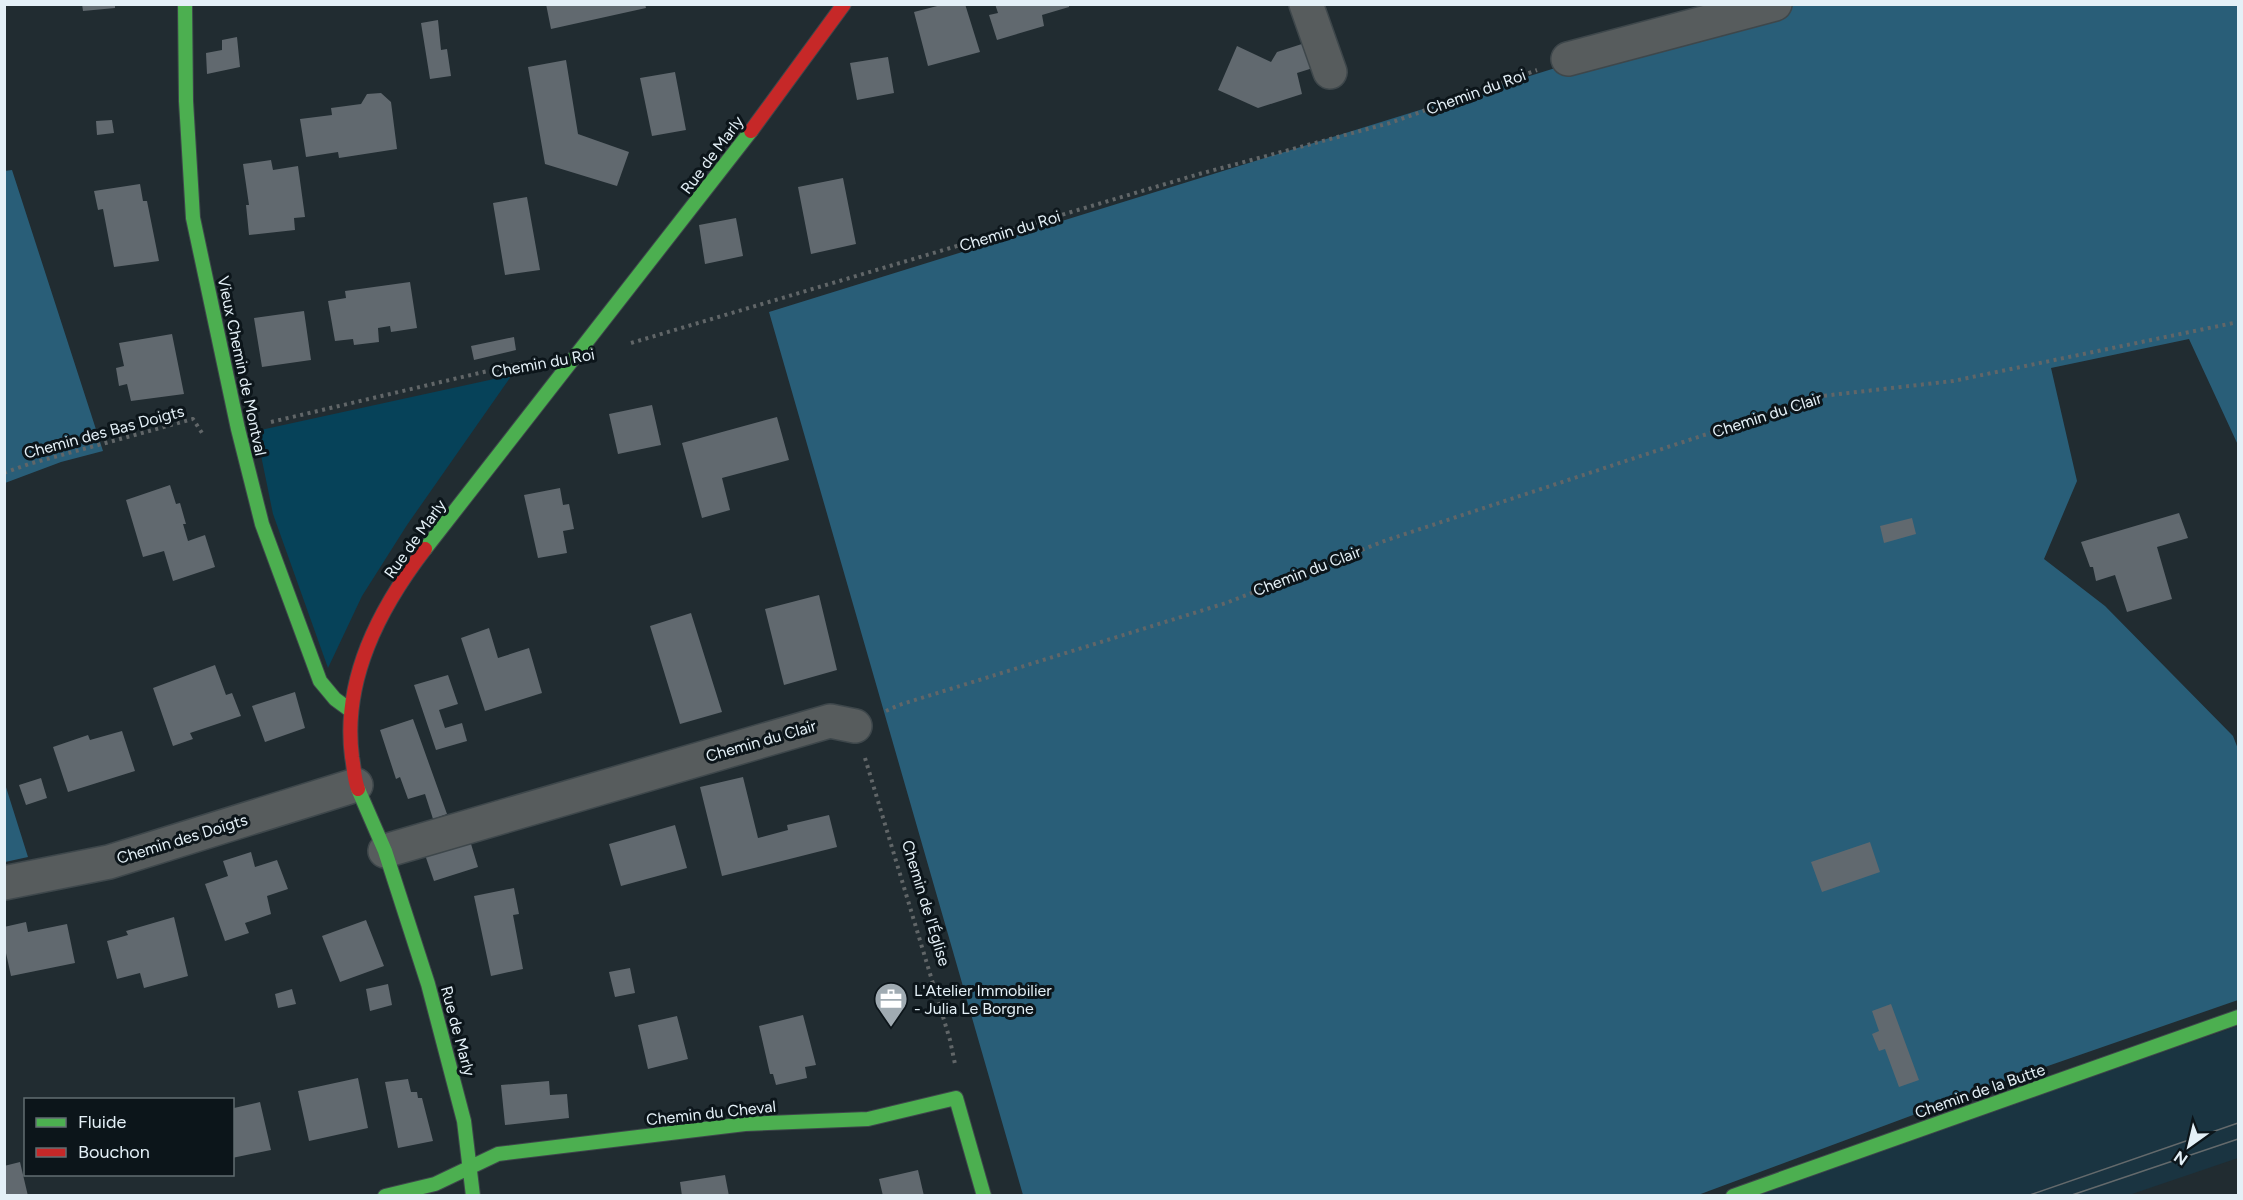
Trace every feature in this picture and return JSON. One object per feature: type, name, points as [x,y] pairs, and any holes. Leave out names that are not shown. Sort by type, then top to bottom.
[{"type":"street","name":"Vieux Chemin de Montval","points":[[185,4],[186,101],[193,218],[238,429],[262,524],[320,681],[335,699],[350,710]]},
{"type":"street","name":"Rue de Marly","points":[[473,1196],[464,1121],[428,984],[385,851],[356,785],[349,733],[350,710],[356,676],[373,633],[406,574],[715,179],[844,4]]},
{"type":"street","points":[[1306,4],[1330,72]]},
{"type":"street","points":[[1568,59],[1775,4]]},
{"type":"street","name":"Chemin du Clair","points":[[385,851],[830,721],[855,726]]},
{"type":"street","name":"Chemin des Doigts","points":[[4,883],[109,862],[356,785]]},
{"type":"street","name":"Chemin de la Butte","points":[[1733,1196],[2238,1017]]},
{"type":"street","points":[[956,1098],[984,1196]]},
{"type":"street","name":"Chemin du Cheval","points":[[385,1196],[435,1184],[498,1154],[745,1124],[868,1119],[956,1098]]},
{"type":"path","name":"Chemin du Roi","points":[[238,429],[457,380],[522,363],[603,352],[1199,174],[1390,123],[1568,59]]},
{"type":"path","name":"Chemin du Clair","points":[[855,726],[899,705],[1226,603],[1387,540],[1822,396],[1953,381],[2238,322]]},
{"type":"path","name":"Chemin des Bas Doigts","points":[[4,473],[193,419],[205,438]]},
{"type":"path","name":"Chemin de l'Église","points":[[855,726],[950,1040],[958,1077],[956,1098]]},
{"type":"shaded area","points":[[1758,5],[2238,5],[2238,445],[2189,339],[2051,368],[2077,481],[2044,559],[2105,606],[2233,736],[2238,749],[2238,1000],[1999,1083],[1698,1195],[1023,1195],[769,312]]},
{"type":"shaded area","points":[[12,170],[103,451],[61,462],[5,483],[4,171]]},
{"type":"shaded area","points":[[512,375],[407,525],[362,596],[328,668],[273,514],[256,431]]},
{"type":"shaded area","points":[[5,784],[28,857],[4,862]]},
{"type":"shaded area","points":[[2238,1026],[2238,1158],[2129,1195],[1750,1196]]},
{"type":"building","points":[[82,4],[115,4],[115,8],[83,11]]},
{"type":"building","points":[[546,4],[645,4],[646,8],[551,29]]},
{"type":"building","points":[[945,4],[965,4],[980,52],[928,66],[914,12]]},
{"type":"building","points":[[995,4],[1069,4],[1069,7],[1042,15],[1044,26],[997,40],[989,15],[998,13]]},
{"type":"building","points":[[438,20],[441,50],[447,49],[451,76],[430,79],[421,23]]},
{"type":"building","points":[[237,37],[240,67],[207,74],[206,53],[222,50],[222,40]]},
{"type":"building","points":[[1305,43],[1313,68],[1297,73],[1302,94],[1258,108],[1218,90],[1237,46],[1271,62],[1277,52]]},
{"type":"building","points":[[888,57],[894,93],[857,100],[850,63]]},
{"type":"building","points":[[566,60],[578,134],[629,152],[617,186],[545,164],[528,67]]},
{"type":"building","points":[[675,72],[686,130],[652,136],[640,78]]},
{"type":"building","points":[[381,93],[391,102],[397,149],[339,158],[338,152],[306,157],[300,119],[332,115],[331,108],[361,104],[367,94]]},
{"type":"building","points":[[112,120],[114,133],[97,135],[96,121]]},
{"type":"building","points":[[271,160],[273,170],[298,166],[305,217],[294,218],[295,230],[249,235],[246,205],[249,205],[243,164]]},
{"type":"building","points":[[843,178],[856,244],[811,254],[798,187]]},
{"type":"building","points":[[140,184],[143,201],[147,201],[159,261],[114,267],[103,209],[98,210],[94,191]]},
{"type":"building","points":[[527,197],[540,270],[505,275],[493,203]]},
{"type":"building","points":[[736,218],[743,256],[705,264],[699,225]]},
{"type":"building","points":[[410,282],[417,328],[391,332],[390,326],[378,328],[379,342],[354,345],[353,339],[335,341],[328,301],[346,298],[345,291]]},
{"type":"building","points":[[304,311],[311,360],[262,367],[254,318]]},
{"type":"building","points":[[172,334],[184,394],[131,401],[127,384],[119,386],[116,368],[124,366],[119,343]]},
{"type":"building","points":[[514,337],[516,350],[474,360],[471,346]]},
{"type":"building","points":[[652,405],[661,445],[618,454],[609,414]]},
{"type":"building","points":[[777,417],[789,460],[722,478],[730,510],[702,518],[682,443]]},
{"type":"building","points":[[170,485],[176,504],[180,503],[188,541],[205,535],[215,567],[173,581],[164,551],[143,557],[126,500]]},
{"type":"building","points":[[560,488],[563,505],[569,504],[574,529],[563,531],[567,553],[538,558],[524,495]]},
{"type":"building","points":[[2179,513],[2188,538],[2157,547],[2172,599],[2127,612],[2115,575],[2096,581],[2093,567],[2090,567],[2081,542]]},
{"type":"building","points":[[1912,518],[1916,534],[1884,543],[1880,526]]},
{"type":"building","points":[[819,595],[837,670],[784,685],[765,609]]},
{"type":"building","points":[[691,613],[722,712],[680,724],[650,626]]},
{"type":"building","points":[[489,628],[498,658],[529,648],[542,693],[485,711],[461,638]]},
{"type":"building","points":[[215,665],[226,695],[232,693],[241,716],[190,733],[193,739],[173,746],[153,688]]},
{"type":"building","points":[[448,675],[458,704],[439,710],[445,728],[462,723],[467,741],[436,750],[414,685]]},
{"type":"building","points":[[295,692],[305,728],[265,742],[252,706]]},
{"type":"building","points":[[413,719],[447,814],[433,819],[425,794],[408,799],[400,777],[396,779],[380,730]]},
{"type":"building","points":[[122,731],[135,771],[68,792],[53,747],[88,735],[90,740]]},
{"type":"building","points":[[743,777],[758,838],[788,830],[787,825],[829,815],[837,847],[722,876],[700,787]]},
{"type":"building","points":[[41,778],[47,798],[26,805],[19,785]]},
{"type":"building","points":[[675,825],[687,868],[621,886],[609,844]]},
{"type":"building","points":[[468,834],[478,867],[434,881],[423,849]]},
{"type":"building","points":[[1870,842],[1880,872],[1822,892],[1811,862]]},
{"type":"building","points":[[251,852],[255,867],[277,860],[288,889],[267,896],[271,914],[245,923],[249,933],[225,941],[205,884],[228,876],[223,861]]},
{"type":"building","points":[[514,888],[519,914],[513,915],[523,969],[491,976],[474,896]]},
{"type":"building","points":[[174,917],[188,976],[144,988],[140,973],[117,979],[107,941],[128,935],[126,931]]},
{"type":"building","points":[[366,920],[384,966],[340,982],[322,936]]},
{"type":"building","points":[[26,922],[28,932],[67,924],[75,963],[11,976],[4,944],[4,927]]},
{"type":"building","points":[[630,968],[635,993],[615,997],[609,972]]},
{"type":"building","points":[[388,984],[392,1005],[370,1011],[366,989]]},
{"type":"building","points":[[292,989],[296,1004],[278,1008],[275,994]]},
{"type":"building","points":[[1891,1004],[1919,1080],[1899,1087],[1885,1049],[1879,1051],[1872,1034],[1879,1031],[1872,1011]]},
{"type":"building","points":[[803,1015],[816,1065],[805,1067],[807,1078],[776,1085],[773,1074],[770,1074],[759,1026]]},
{"type":"building","points":[[677,1016],[688,1059],[648,1069],[638,1025]]},
{"type":"building","points":[[358,1078],[368,1128],[309,1141],[298,1091]]},
{"type":"building","points":[[408,1079],[411,1092],[417,1092],[418,1098],[422,1098],[433,1141],[398,1148],[385,1082]]},
{"type":"building","points":[[549,1081],[550,1095],[567,1094],[569,1118],[505,1125],[501,1085]]},
{"type":"building","points":[[260,1102],[271,1150],[234,1158],[234,1108]]},
{"type":"building","points":[[20,1162],[28,1196],[4,1196],[4,1166]]},
{"type":"building","points":[[918,1170],[924,1196],[883,1196],[879,1179]]},
{"type":"building","points":[[725,1175],[729,1196],[682,1196],[680,1182]]},
{"type":"tram line","points":[[2027,1196],[2238,1123]]},
{"type":"tram line","points":[[2069,1196],[2238,1139]]},
{"type":"traffic: fast","points":[[185,4],[186,101],[193,218],[238,429],[262,524],[320,681],[335,699],[350,710]]},
{"type":"traffic: fast","points":[[425,549],[751,131]]},
{"type":"traffic: fast","points":[[358,789],[385,851],[428,984],[464,1121],[473,1196]]},
{"type":"traffic: fast","points":[[1733,1196],[2238,1017]]},
{"type":"traffic: fast","points":[[385,1196],[435,1184],[498,1154],[745,1124],[868,1119],[956,1098],[984,1196]]},
{"type":"traffic: jam","points":[[751,131],[844,4]]},
{"type":"traffic: jam","points":[[358,789],[350,728],[359,673],[367,647],[379,621],[408,572],[425,549]]},
{"type":"place","name":"L'Atelier Immobilier - Julia Le Borgne","points":[[891,1028]]}]
